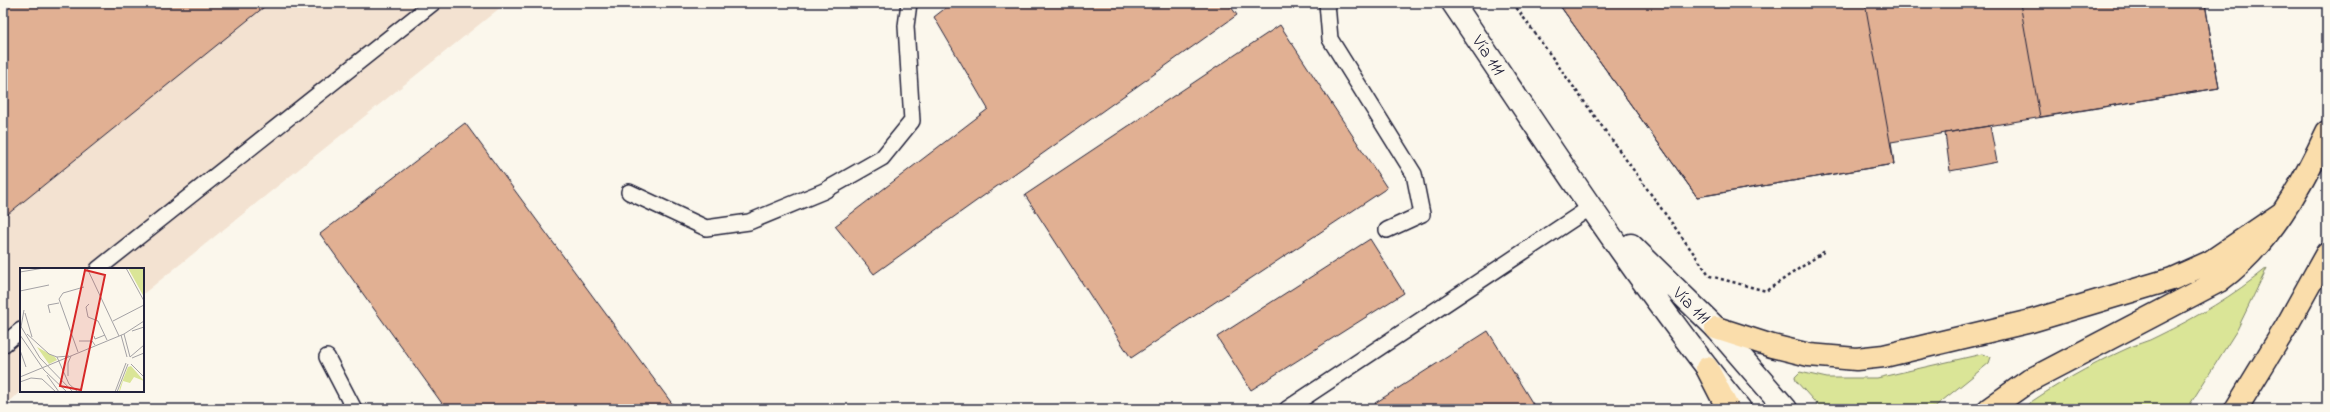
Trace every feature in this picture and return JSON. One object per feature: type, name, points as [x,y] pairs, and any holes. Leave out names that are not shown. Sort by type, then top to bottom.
[{"type":"highway","points":[[1989,409],[2043,373],[2219,281],[2248,258],[2282,213],[2304,176],[2327,132]]},
{"type":"highway","points":[[1716,328],[1772,346],[1809,355],[1856,359],[1884,356],[2031,322],[2172,279],[2210,262],[2282,213]]},
{"type":"highway","points":[[2236,409],[2286,327],[2327,253]]},
{"type":"highway","points":[[1707,368],[1728,409]]},
{"type":"main road","name":"Vía 111","points":[[1453,3],[1591,207],[1707,368],[1740,409]]},
{"type":"main road","name":"Vía 111","points":[[1591,207],[1716,328],[1786,409]]},
{"type":"lane","points":[[99,268],[433,3]]},
{"type":"lane","points":[[629,192],[706,228],[714,227],[750,222],[824,191],[882,158],[912,121],[906,26],[909,3]]},
{"type":"lane","points":[[1327,3],[1330,39],[1414,174],[1422,214],[1388,230]]},
{"type":"lane","points":[[1287,409],[1591,207]]},
{"type":"lane","points":[[3,345],[20,331]]},
{"type":"lane","points":[[327,357],[354,409]]},
{"type":"path","points":[[1512,3],[1710,276],[1766,291],[1825,251]]},
{"type":"shaded area","points":[[3,3],[506,3],[144,293],[144,268],[20,268],[21,392],[3,406]]},
{"type":"green space","points":[[2267,268],[2237,330],[2187,409],[2021,409],[2058,384],[2084,370],[2128,348],[2154,338],[2201,314],[2241,288]]},
{"type":"green space","points":[[1982,354],[1991,357],[1989,363],[1932,409],[1821,409],[1796,381],[1795,377],[1800,372],[1827,378],[1877,378]]},
{"type":"building","points":[[3,3],[269,3],[3,218]]},
{"type":"building","points":[[952,3],[1228,3],[1237,15],[874,274],[835,226],[988,109],[934,17]]},
{"type":"building","points":[[1558,3],[2205,3],[2219,88],[1891,142],[1894,164],[1697,197]]},
{"type":"building","points":[[1558,3],[1865,3],[1894,164],[1697,197]]},
{"type":"building","points":[[2020,3],[2205,3],[2219,88],[2040,117]]},
{"type":"building","points":[[1280,25],[1387,188],[1131,358],[1025,195]]},
{"type":"building","points":[[465,123],[676,409],[446,409],[320,234]]},
{"type":"building","points":[[1990,126],[1997,162],[1950,171],[1945,133]]},
{"type":"building","points":[[1370,239],[1404,293],[1251,390],[1217,337]]},
{"type":"building","points":[[1488,331],[1536,409],[1378,409],[1375,403]]}]
